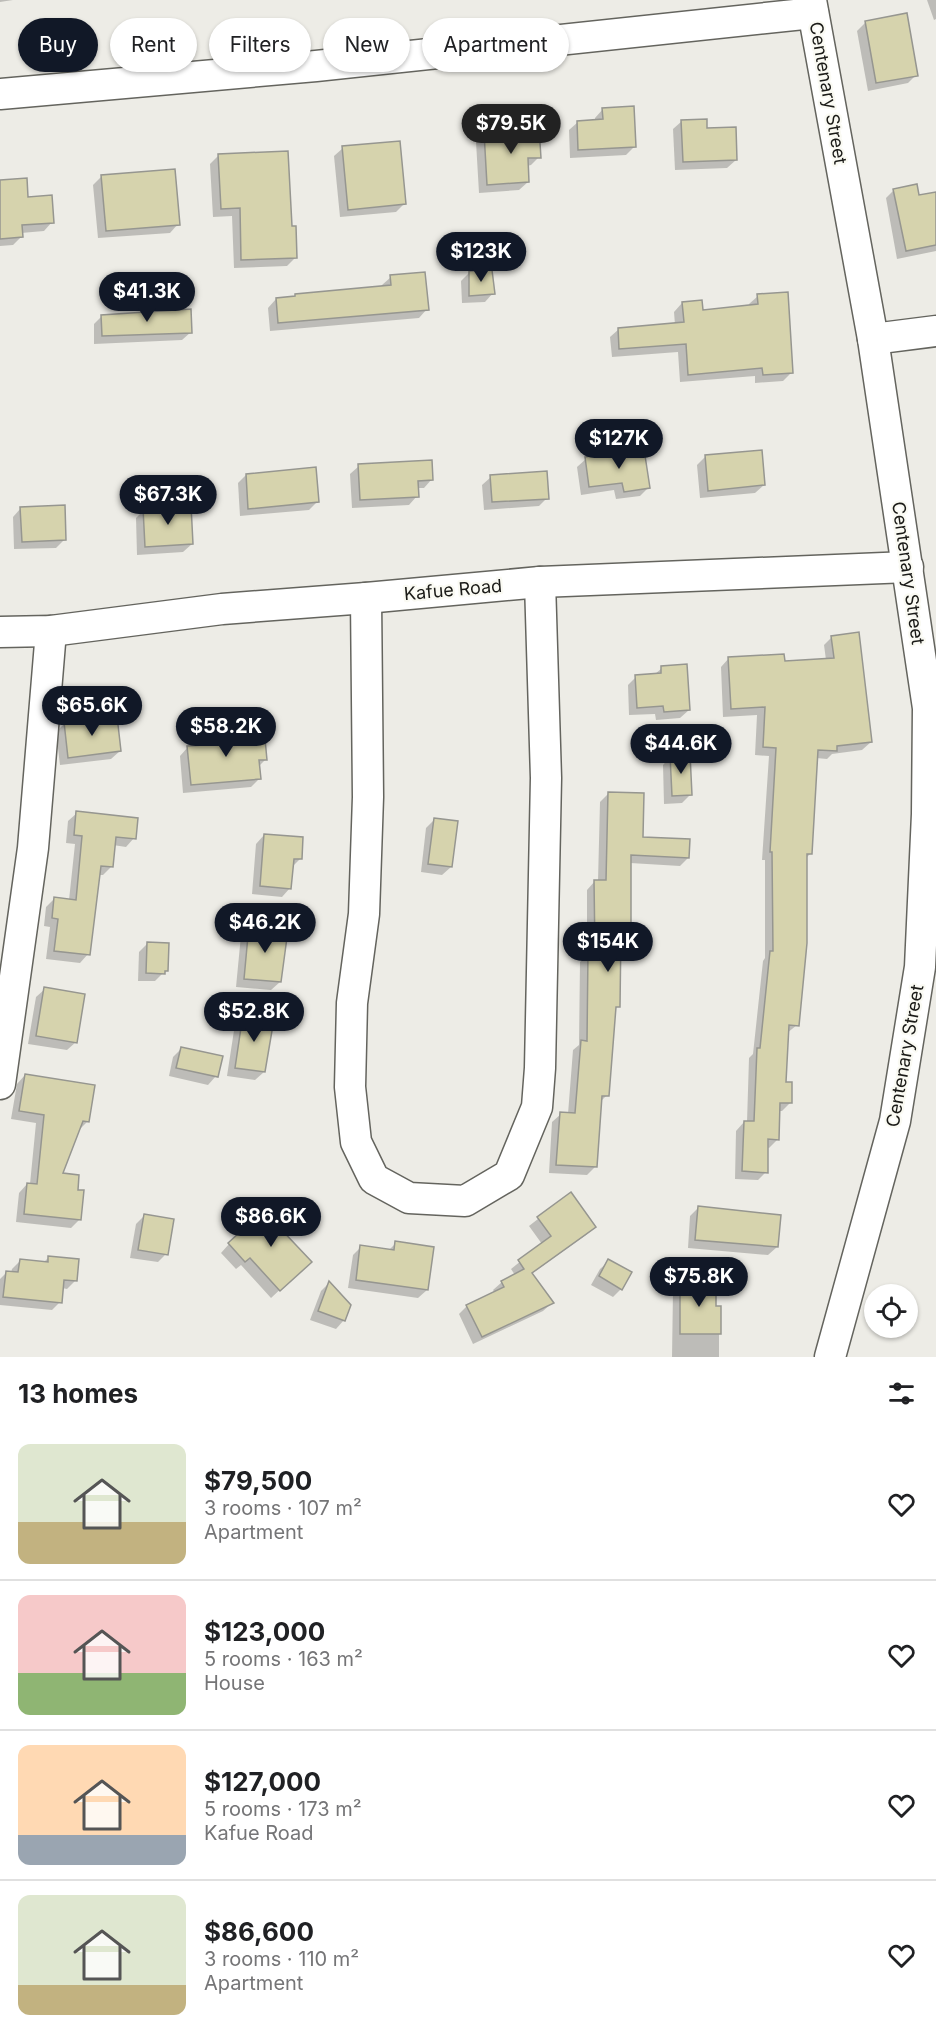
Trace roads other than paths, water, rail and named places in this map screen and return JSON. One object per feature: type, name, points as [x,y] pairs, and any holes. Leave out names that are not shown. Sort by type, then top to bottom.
[{"type":"street","points":[[0,94],[316,66],[812,6]]},
{"type":"street","name":"Centenary Street","points":[[812,6],[873,339],[928,708],[927,814],[920,967],[895,1121],[830,1357]]},
{"type":"street","points":[[873,339],[936,331]]},
{"type":"street","name":"Kafue Road","points":[[0,632],[51,631],[222,609],[540,582],[908,567]]},
{"type":"street","points":[[366,598],[368,797],[364,914],[352,1003],[350,1087],[356,1142],[374,1179],[383,1184],[409,1198],[465,1201],[509,1175],[537,1107],[540,1068],[546,778],[540,582]]},
{"type":"street","points":[[0,1084],[33,848],[51,631]]}]
